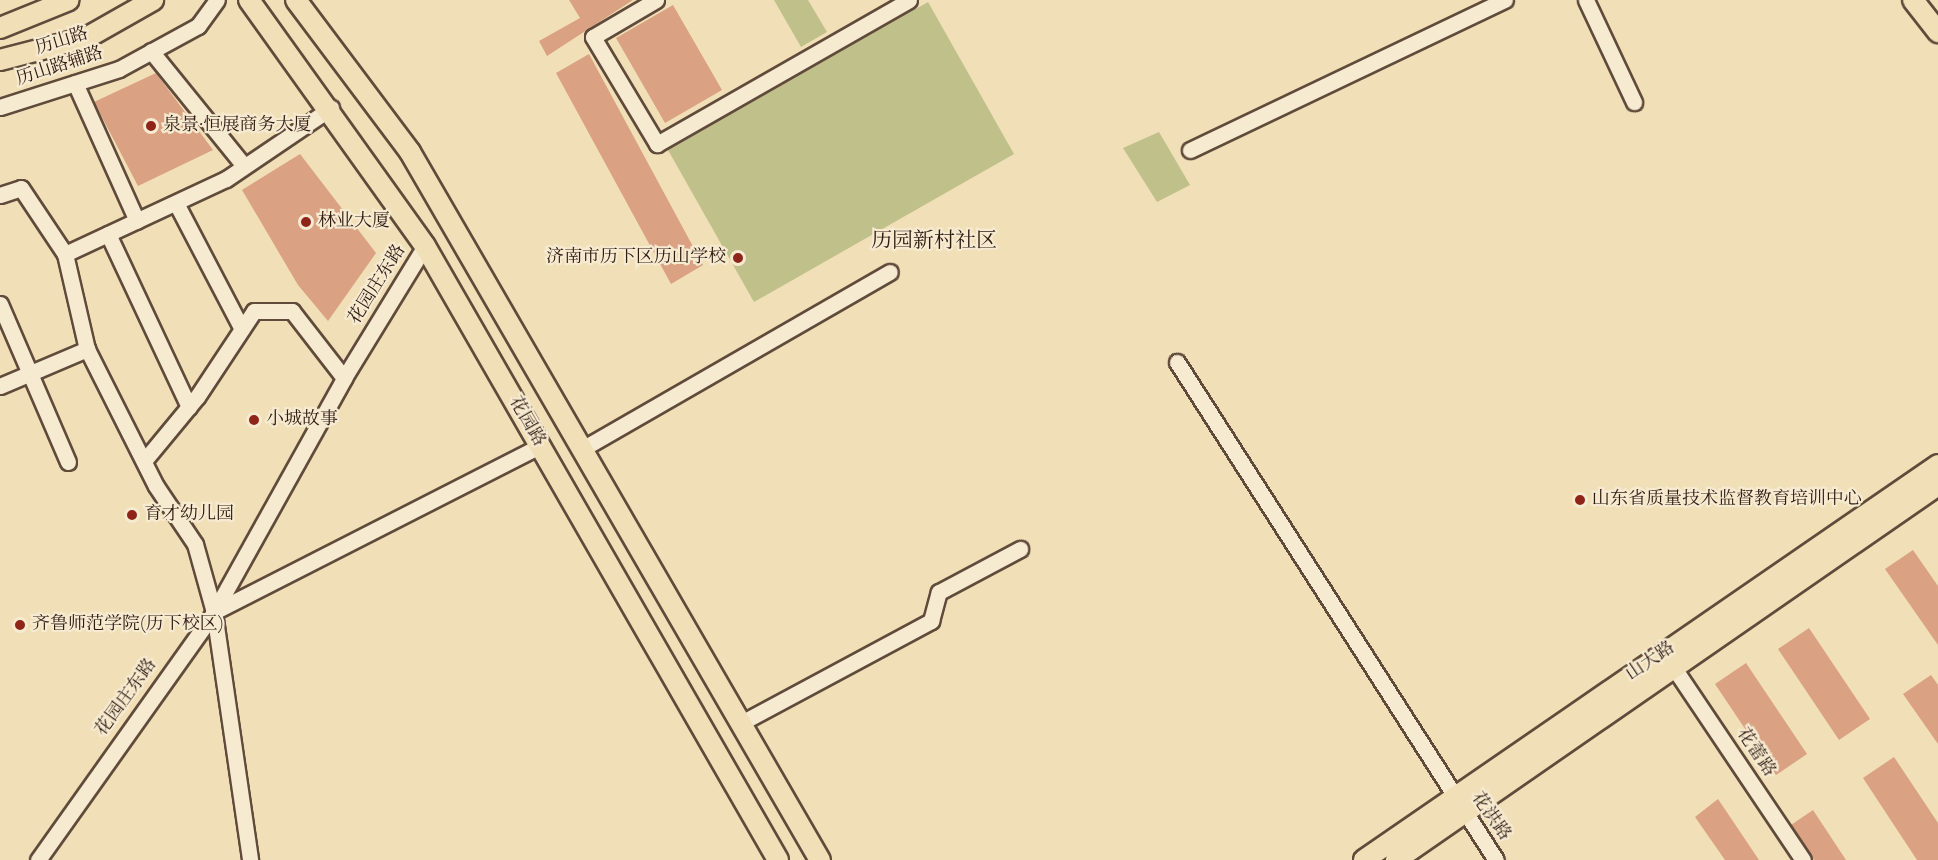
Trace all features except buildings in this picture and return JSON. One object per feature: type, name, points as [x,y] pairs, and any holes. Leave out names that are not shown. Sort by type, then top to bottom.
[{"type":"main road","name":"历山路","points":[[0,28],[32,18],[69,0]]},
{"type":"main road","name":"历山路","points":[[0,60],[88,37],[153,0]]},
{"type":"main road","name":"花园路","points":[[249,0],[331,108],[425,246],[778,860]]},
{"type":"main road","name":"花园路","points":[[296,0],[410,152],[820,860]]},
{"type":"main road","points":[[1913,0],[1938,32]]},
{"type":"main road","name":"山大路","points":[[1364,860],[1452,796],[1938,465]]},
{"type":"main road","name":"山大路","points":[[1396,860],[1938,485]]},
{"type":"street","name":"历山路辅路","points":[[0,107],[75,83],[152,51],[198,26],[217,0]]},
{"type":"street","points":[[656,0],[593,38],[657,144],[909,0]]},
{"type":"street","points":[[1190,150],[1505,0]]},
{"type":"street","points":[[1586,0],[1634,102]]},
{"type":"street","points":[[0,16],[32,18]]},
{"type":"street","points":[[152,51],[244,166]]},
{"type":"street","points":[[75,83],[136,221]]},
{"type":"street","points":[[65,254],[176,202],[244,166],[331,108]]},
{"type":"street","points":[[0,195],[21,188],[65,254],[87,349],[144,461],[195,544],[214,612],[250,860]]},
{"type":"street","points":[[176,202],[242,329]]},
{"type":"street","points":[[108,234],[189,406]]},
{"type":"street","name":"花园庄东路","points":[[38,860],[214,612],[344,378],[425,246]]},
{"type":"street","points":[[582,449],[890,272]]},
{"type":"street","points":[[0,304],[34,373],[68,462]]},
{"type":"street","points":[[144,461],[189,406],[254,311],[292,311],[344,378]]},
{"type":"street","points":[[0,386],[87,349]]},
{"type":"street","name":"花洪路","points":[[1176,362],[1452,796],[1496,860]]},
{"type":"street","points":[[214,612],[540,446]]},
{"type":"street","points":[[741,723],[931,621],[939,592],[1020,549]]},
{"type":"street","name":"花蕾路","points":[[1674,668],[1803,860]]},
{"type":"green space","points":[[774,0],[808,0],[827,32],[801,47]]},
{"type":"green space","points":[[928,2],[1014,154],[754,302],[668,150]]},
{"type":"green space","points":[[1159,132],[1190,185],[1157,202],[1123,148]]},
{"type":"place","name":"泉景·恒展商务大厦","points":[[151,126]]},
{"type":"place","name":"林业大厦","points":[[306,222]]},
{"type":"place","name":"济南市历下区历山学校","points":[[738,258]]},
{"type":"place","name":"小城故事","points":[[254,420]]},
{"type":"place","name":"山东省质量技术监督教育培训中心","points":[[1580,500]]},
{"type":"place","name":"育才幼儿园","points":[[132,515]]},
{"type":"place","name":"齐鲁师范学院(历下校区)","points":[[20,625]]},
{"type":"district","name":"历园新村社区","points":[[934,242]]}]
